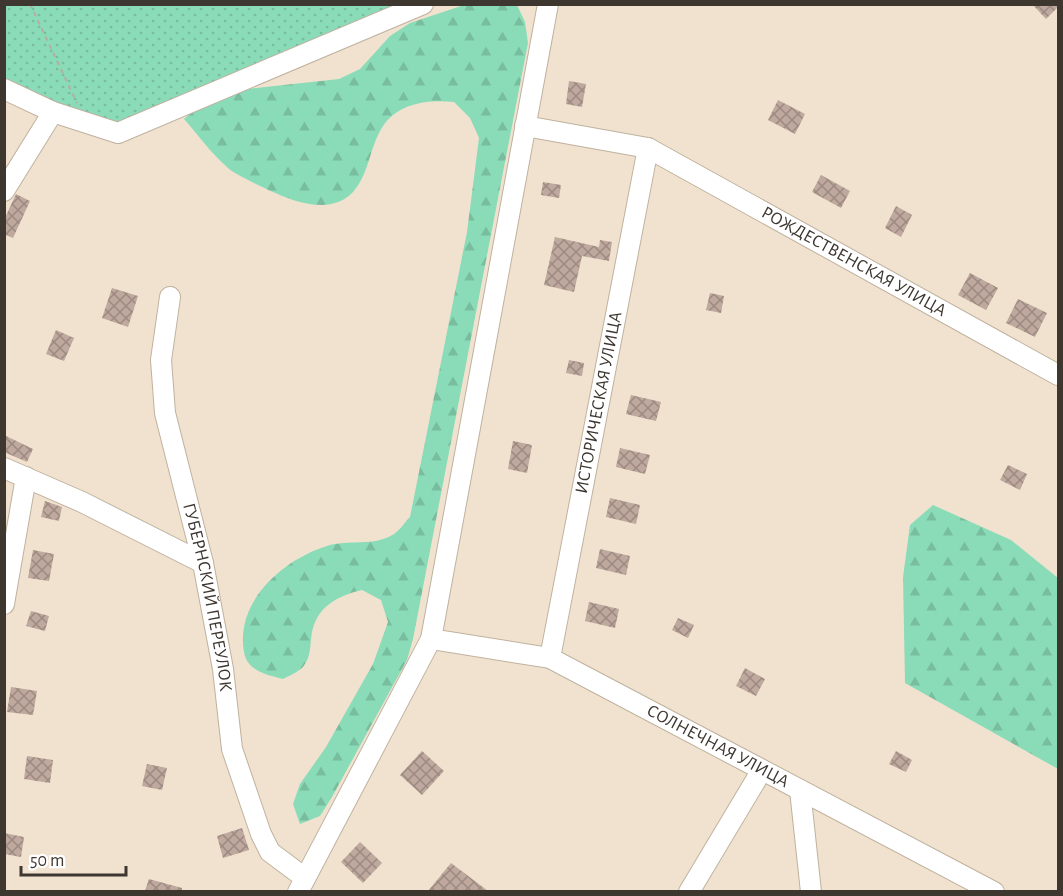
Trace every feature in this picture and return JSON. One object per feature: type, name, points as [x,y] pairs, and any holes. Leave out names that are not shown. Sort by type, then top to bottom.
[{"type":"street","points":[[4,89],[54,112],[118,133],[423,4]]},
{"type":"street","points":[[302,885],[431,639],[548,4]]},
{"type":"street","points":[[4,191],[54,112]]},
{"type":"street","name":"РОЖДЕСТВЕНСКАЯ УЛИЦА","points":[[525,126],[648,148],[1059,375]]},
{"type":"street","name":"ИСТОРИЧЕСКАЯ УЛИЦА","points":[[550,658],[648,148]]},
{"type":"street","name":"ГУБЕРНСКИЙ ПЕРЕУЛОК","points":[[170,297],[161,360],[165,414],[203,563],[223,669],[232,749],[261,834],[270,852],[302,885]]},
{"type":"street","points":[[4,468],[203,563]]},
{"type":"street","points":[[4,604],[26,477]]},
{"type":"street","name":"СОЛНЕЧНАЯ УЛИЦА","points":[[431,639],[550,658],[994,891]]},
{"type":"street","points":[[689,891],[762,770]]},
{"type":"street","points":[[800,790],[811,891]]},
{"type":"path","points":[[30,4],[86,122]]},
{"type":"green space","points":[[5,5],[423,5],[118,133],[5,83]]},
{"type":"green space","points":[[464,5],[517,5],[525,22],[528,43],[413,639],[407,660],[332,797],[320,816],[300,824],[293,804],[300,784],[326,747],[373,664],[388,622],[381,600],[362,590],[339,598],[326,607],[316,620],[308,657],[303,667],[283,679],[259,671],[249,664],[244,652],[243,634],[247,616],[254,600],[265,586],[294,561],[335,544],[370,542],[386,538],[396,532],[410,517],[467,232],[479,138],[470,118],[454,102],[421,103],[401,110],[385,123],[379,133],[362,178],[353,192],[342,200],[316,205],[287,198],[232,171],[184,119],[207,99],[228,91],[339,79],[360,69],[390,36],[410,23]]},
{"type":"green space","points":[[933,505],[1011,540],[1058,578],[1058,769],[905,683],[903,577],[910,525]]},
{"type":"building","points":[[1032,4],[1059,4],[1059,6],[1046,19]]},
{"type":"building","points":[[569,81],[586,84],[582,107],[566,104]]},
{"type":"building","points":[[778,100],[805,114],[795,134],[768,120]]},
{"type":"building","points":[[821,175],[850,191],[841,208],[812,192]]},
{"type":"building","points":[[543,182],[561,185],[559,198],[541,195]]},
{"type":"building","points":[[16,194],[30,201],[13,238],[4,234],[4,220]]},
{"type":"building","points":[[896,206],[912,215],[901,237],[885,228]]},
{"type":"building","points":[[555,237],[599,247],[600,240],[612,242],[609,261],[582,256],[574,292],[544,285]]},
{"type":"building","points":[[970,273],[998,288],[986,310],[958,295]]},
{"type":"building","points":[[112,288],[138,296],[128,327],[102,318]]},
{"type":"building","points":[[710,293],[724,296],[721,313],[706,310]]},
{"type":"building","points":[[1018,299],[1047,313],[1035,337],[1006,323]]},
{"type":"building","points":[[56,330],[74,338],[64,361],[46,354]]},
{"type":"building","points":[[569,360],[584,363],[582,376],[566,373]]},
{"type":"building","points":[[631,395],[661,402],[656,421],[626,414]]},
{"type":"building","points":[[4,435],[33,449],[27,462],[4,452]]},
{"type":"building","points":[[513,441],[532,445],[527,473],[508,469]]},
{"type":"building","points":[[620,448],[650,455],[645,474],[616,467]]},
{"type":"building","points":[[1008,465],[1027,474],[1020,490],[1000,480]]},
{"type":"building","points":[[610,498],[640,505],[636,524],[606,517]]},
{"type":"building","points":[[45,501],[62,507],[59,521],[41,517]]},
{"type":"building","points":[[600,549],[630,556],[626,575],[596,568]]},
{"type":"building","points":[[33,550],[54,554],[49,581],[28,578]]},
{"type":"building","points":[[589,602],[619,609],[615,628],[585,621]]},
{"type":"building","points":[[31,611],[49,616],[45,631],[26,626]]},
{"type":"building","points":[[678,618],[694,625],[688,638],[672,630]]},
{"type":"building","points":[[745,668],[765,679],[756,696],[736,686]]},
{"type":"building","points":[[11,687],[37,691],[33,715],[7,712]]},
{"type":"building","points":[[422,751],[444,771],[422,795],[400,775]]},
{"type":"building","points":[[896,751],[912,760],[906,772],[889,764]]},
{"type":"building","points":[[27,756],[53,760],[50,783],[24,779]]},
{"type":"building","points":[[147,764],[167,768],[162,790],[142,786]]},
{"type":"building","points":[[242,828],[249,850],[223,858],[217,836]]},
{"type":"building","points":[[4,833],[24,837],[21,857],[4,854]]},
{"type":"building","points":[[360,842],[382,863],[363,883],[341,862]]},
{"type":"building","points":[[451,863],[488,891],[428,891]]},
{"type":"building","points":[[149,879],[182,888],[182,891],[145,891]]}]
